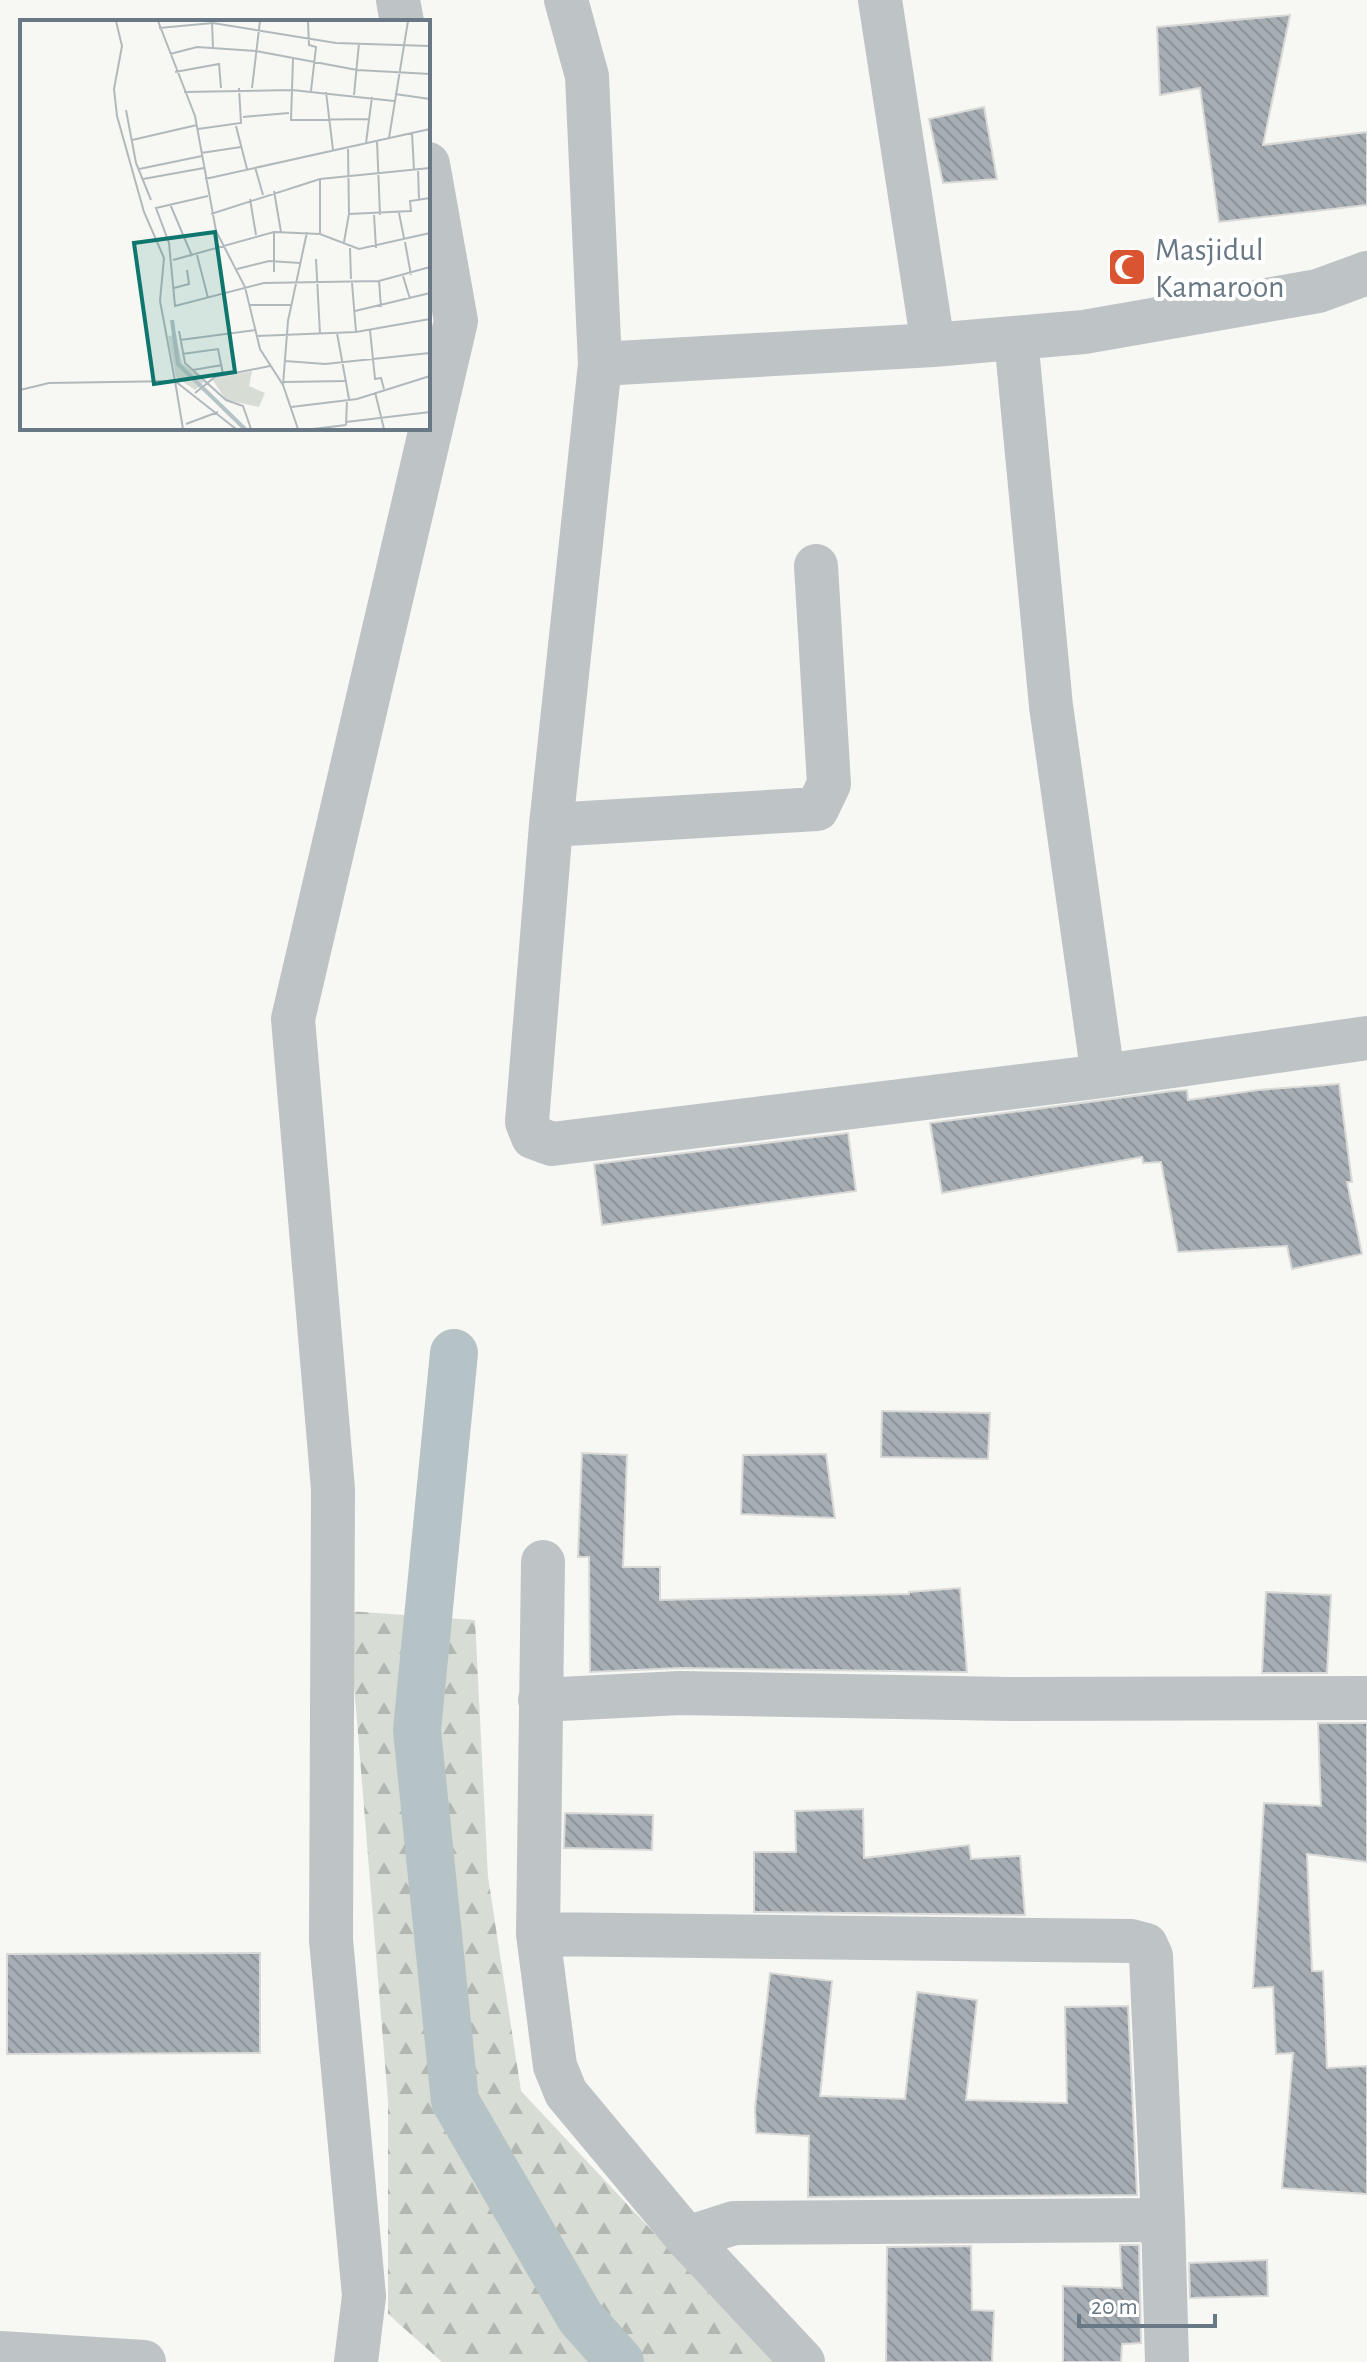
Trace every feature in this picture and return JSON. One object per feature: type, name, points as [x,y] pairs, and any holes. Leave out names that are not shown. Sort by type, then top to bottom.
[{"type":"street","points":[[398,0],[402,20]]},
{"type":"street","points":[[566,0],[587,76],[600,364],[551,825],[527,1122],[533,1137],[552,1144],[1103,1076],[1367,1038]]},
{"type":"street","points":[[880,0],[933,345]]},
{"type":"street","points":[[356,2362],[364,2296],[331,1940],[333,1489],[293,1019],[456,321],[430,175]]},
{"type":"street","points":[[600,364],[933,345],[1084,332],[1318,291],[1367,273]]},
{"type":"street","points":[[1016,338],[1051,706],[1103,1076]]},
{"type":"street","points":[[551,825],[817,809],[829,784],[816,566]]},
{"type":"street","points":[[543,1562],[538,1934],[555,2066],[566,2093],[687,2238],[803,2362]]},
{"type":"street","points":[[540,1700],[680,1693],[1010,1699],[1367,1698]]},
{"type":"street","points":[[538,1934],[1131,1941],[1146,1945],[1151,1956],[1167,2362]]},
{"type":"street","points":[[687,2238],[734,2223],[1163,2220]]},
{"type":"street","points":[[0,2353],[144,2362]]},
{"type":"green space","points":[[348,1611],[475,1620],[488,1877],[521,2091],[775,2362],[442,2362],[388,2314],[388,2101]]},
{"type":"building","points":[[1290,15],[1263,145],[1367,132],[1367,205],[1219,222],[1200,88],[1160,95],[1157,27]]},
{"type":"building","points":[[984,107],[997,179],[943,183],[929,119]]},
{"type":"building","points":[[1339,1084],[1352,1182],[1347,1182],[1362,1254],[1292,1269],[1287,1246],[1178,1252],[1161,1162],[1143,1163],[1142,1157],[942,1193],[930,1123],[1172,1091],[1187,1090],[1188,1100],[1258,1090]]},
{"type":"building","points":[[848,1133],[856,1191],[602,1225],[594,1164]]},
{"type":"building","points":[[882,1411],[990,1413],[988,1459],[881,1457]]},
{"type":"building","points":[[582,1453],[627,1455],[623,1567],[660,1567],[660,1600],[909,1594],[960,1588],[967,1672],[680,1668],[590,1672],[589,1557],[578,1557]]},
{"type":"building","points":[[826,1454],[835,1518],[741,1514],[743,1455]]},
{"type":"building","points":[[1266,1592],[1331,1595],[1327,1673],[1262,1673]]},
{"type":"building","points":[[1318,1723],[1367,1723],[1367,1862],[1307,1854],[1312,1971],[1323,1971],[1327,2068],[1367,2066],[1367,2194],[1282,2188],[1293,2053],[1276,2054],[1273,1987],[1253,1988],[1264,1803],[1321,1806]]},
{"type":"building","points":[[863,1809],[864,1858],[969,1845],[971,1859],[1020,1856],[1025,1915],[754,1912],[754,1852],[796,1852],[795,1811]]},
{"type":"building","points":[[565,1813],[653,1815],[652,1850],[564,1848]]},
{"type":"building","points":[[260,1953],[260,2053],[7,2054],[7,1954]]},
{"type":"building","points":[[770,1973],[832,1981],[820,2096],[905,2099],[917,1992],[977,2000],[966,2100],[1067,2103],[1065,2007],[1128,2006],[1137,2195],[808,2197],[809,2136],[756,2133],[755,2108]]},
{"type":"building","points":[[1120,2245],[1139,2245],[1141,2343],[1122,2344],[1121,2362],[1063,2362],[1063,2286],[1122,2288]]},
{"type":"building","points":[[971,2246],[972,2310],[994,2311],[992,2362],[886,2362],[887,2247]]},
{"type":"building","points":[[1267,2260],[1268,2296],[1190,2298],[1189,2263]]},
{"type":"waterway","points":[[454,1353],[417,1730],[455,2101],[580,2317],[620,2362]]},
{"type":"place","name":"Masjidul Kamaroon","points":[[1127,267]]}]
